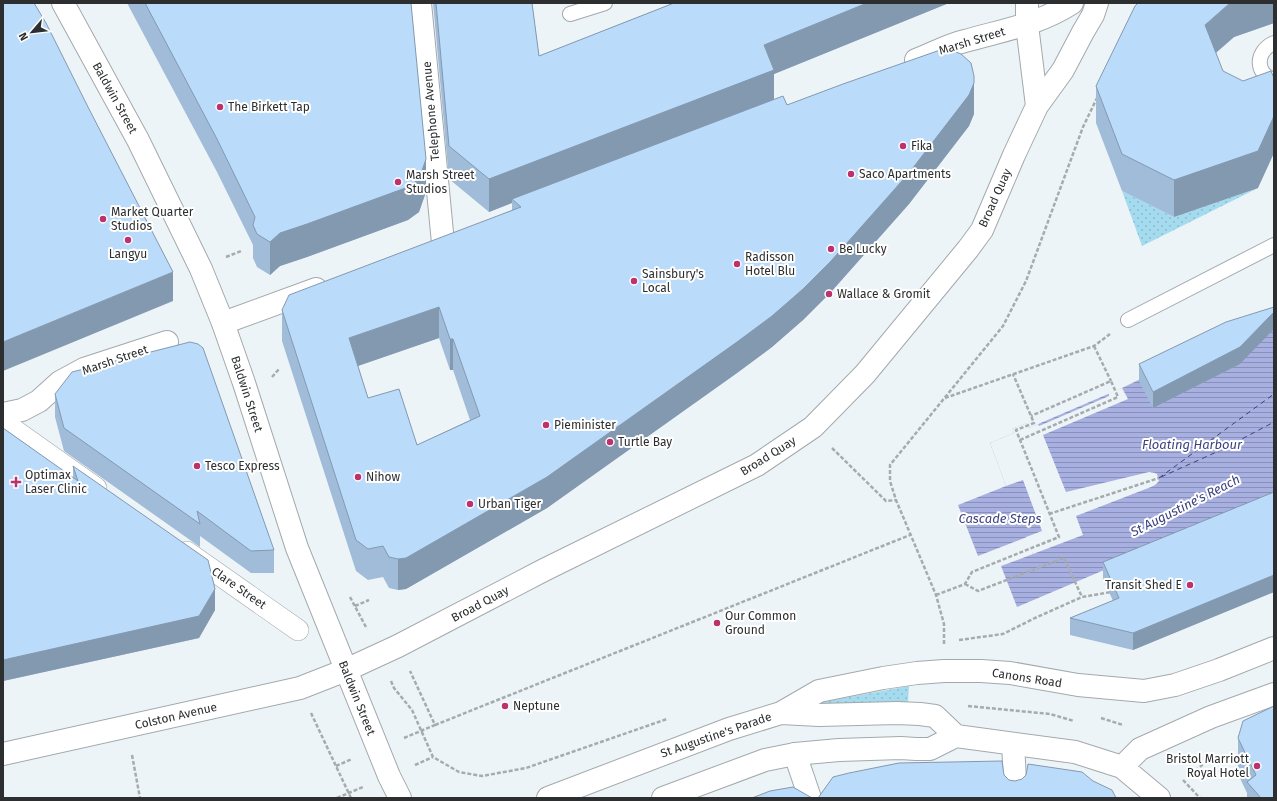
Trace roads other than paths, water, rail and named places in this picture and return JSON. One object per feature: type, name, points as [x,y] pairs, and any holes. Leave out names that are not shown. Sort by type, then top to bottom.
[{"type":"main road","name":"Baldwin Street","points":[[63,3],[138,140],[201,269],[223,323],[244,383],[297,548],[389,776],[400,798]]},
{"type":"main road","name":"Telephone Avenue","points":[[420,3],[436,246],[465,235]]},
{"type":"main road","points":[[1026,3],[1027,25],[1037,106]]},
{"type":"main road","name":"Marsh Street","points":[[897,68],[963,41],[1027,25],[1057,13],[1072,3]]},
{"type":"main road","name":"Broad Quay","points":[[346,670],[398,646],[544,570],[756,465],[813,427],[865,374],[982,230],[1037,106],[1063,70],[1093,15],[1097,3]]},
{"type":"main road","points":[[223,323],[332,283]]},
{"type":"main road","name":"Marsh Street","points":[[3,414],[22,410],[39,401],[60,382],[84,369],[167,342]]},
{"type":"main road","name":"Canons Road","points":[[781,713],[818,691],[883,678],[944,671],[1010,673],[1078,686],[1144,691],[1175,685],[1219,670],[1274,648]]},
{"type":"main road","name":"Colston Avenue","points":[[3,754],[300,688],[346,670]]},
{"type":"main road","points":[[1122,767],[1140,749],[1211,717],[1274,694]]},
{"type":"main road","name":"St Augustine's Parade","points":[[548,798],[729,729],[781,713],[819,715],[897,713],[920,714],[935,716],[956,736]]},
{"type":"main road","points":[[663,798],[765,760],[795,754],[862,749],[930,749],[956,736],[1075,752],[1122,767],[1159,798]]},
{"type":"main road","points":[[1013,744],[1015,798]]},
{"type":"main road","points":[[795,754],[810,798]]},
{"type":"street","points":[[3,422],[109,498]]},
{"type":"street","name":"Clare Street","points":[[174,543],[298,630]]},
{"type":"lane","points":[[570,14],[605,3]]},
{"type":"lane","points":[[1274,43],[1265,48],[1261,55],[1260,62],[1264,74],[1274,80]]},
{"type":"lane","points":[[1128,320],[1274,245]]},
{"type":"water","name":"Floating Harbour","points":[[1274,314],[1274,498],[1017,607],[1001,566],[1033,554],[1027,537],[978,556],[958,505],[1006,486],[990,443],[1014,433],[1012,429],[1027,423],[1029,428],[1122,388]]},
{"type":"place","name":"The Birkett Tap","points":[[220,107]]},
{"type":"place","name":"Fika","points":[[903,146]]},
{"type":"place","name":"Saco Apartments","points":[[851,174]]},
{"type":"place","name":"Marsh Street Studios","points":[[398,182]]},
{"type":"place","name":"Market Quarter Studios","points":[[103,219]]},
{"type":"place","name":"Langyu","points":[[128,240]]},
{"type":"place","name":"Be Lucky","points":[[831,249]]},
{"type":"place","name":"Radisson Hotel Blu","points":[[737,264]]},
{"type":"place","name":"Sainsbury's Local","points":[[634,281]]},
{"type":"place","name":"Wallace & Gromit","points":[[829,294]]},
{"type":"place","name":"Pieminister","points":[[546,425]]},
{"type":"place","name":"Turtle Bay","points":[[610,442]]},
{"type":"place","name":"Tesco Express","points":[[197,466]]},
{"type":"place","name":"Nihow","points":[[358,477]]},
{"type":"place","name":"Optimax Laser Clinic","points":[[16,482]]},
{"type":"place","name":"Urban Tiger","points":[[470,504]]},
{"type":"place","name":"Transit Shed E","points":[[1190,585]]},
{"type":"place","name":"Our Common Ground","points":[[717,623]]},
{"type":"place","name":"Neptune","points":[[505,706]]},
{"type":"place","name":"Bristol Marriott Royal Hotel","points":[[1257,766]]},
{"type":"water label","name":"St Augustine's Reach","points":[[1185,505]]},
{"type":"water label","name":"Cascade Steps","points":[[1000,518]]}]
